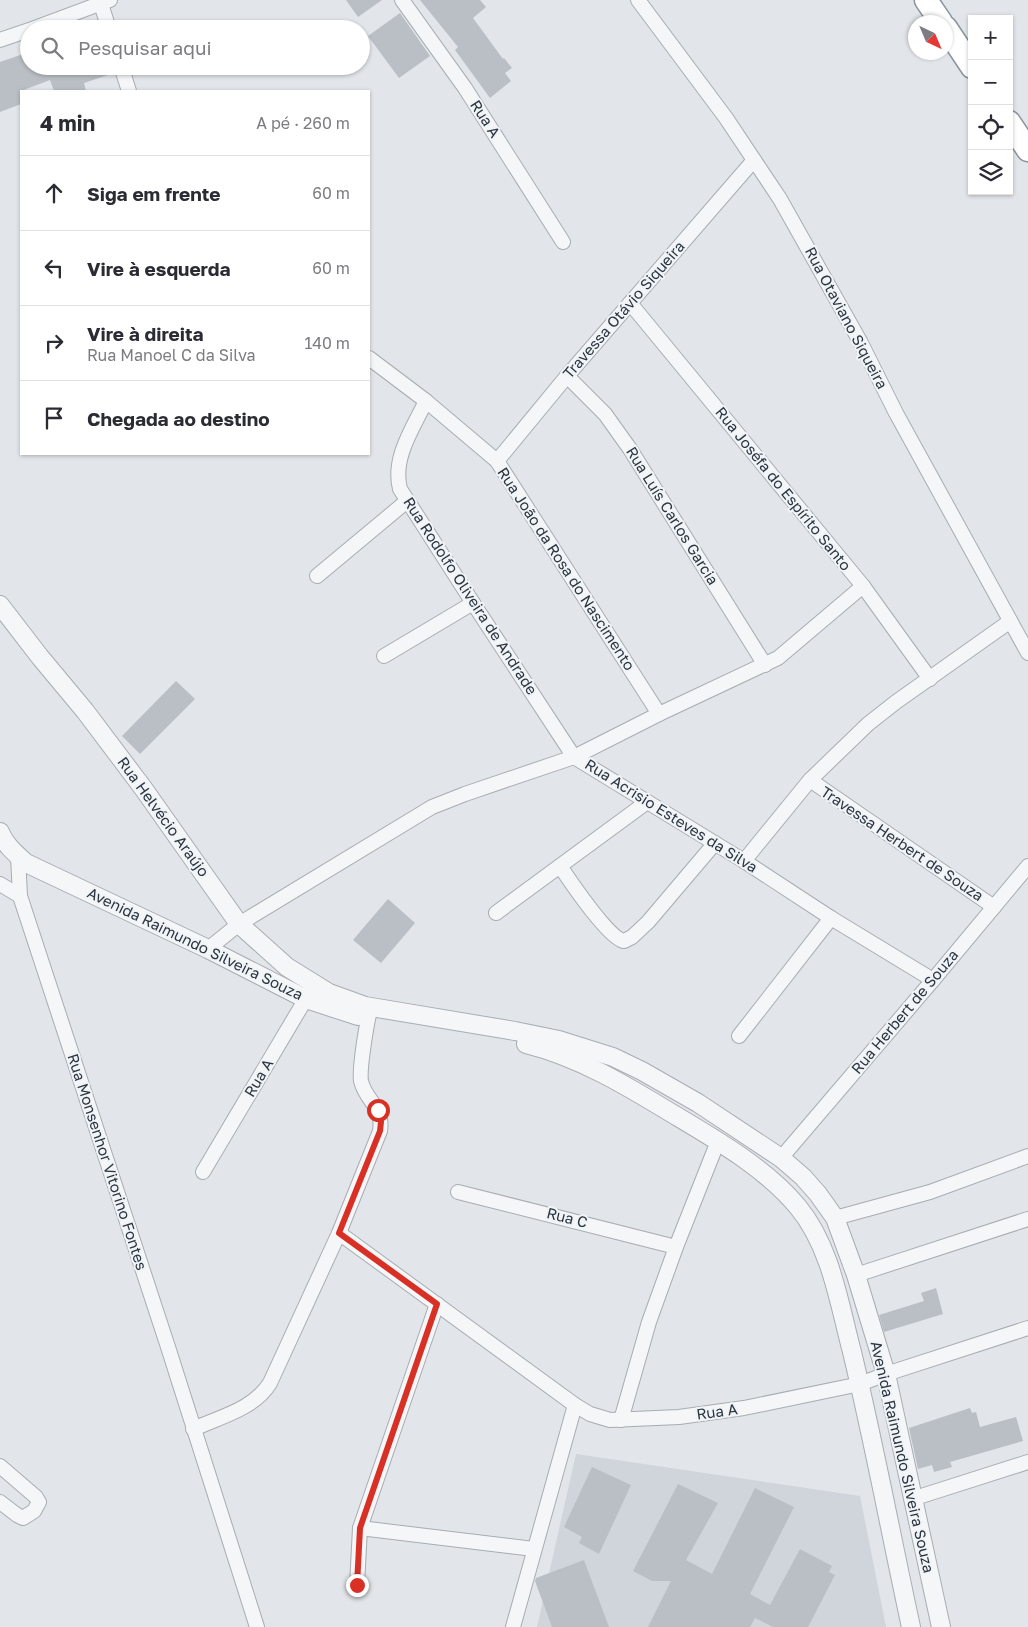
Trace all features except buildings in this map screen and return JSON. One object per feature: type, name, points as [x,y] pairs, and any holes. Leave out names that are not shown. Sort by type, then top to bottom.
[{"type":"highway","points":[[926,0],[937,15]]},
{"type":"highway","points":[[953,38],[968,61]]},
{"type":"highway","points":[[1013,128],[1028,150]]},
{"type":"street","name":"Rua A","points":[[402,0],[465,88],[563,242]]},
{"type":"street","name":"Rua Otaviano Siqueira","points":[[638,0],[726,118],[780,199],[811,252],[1009,622],[1028,654]]},
{"type":"street","points":[[57,20],[106,2],[108,20]]},
{"type":"street","points":[[0,40],[20,33]]},
{"type":"street","points":[[124,75],[129,90]]},
{"type":"street","name":"Travessa Otávio Siqueira","points":[[497,461],[567,376],[754,160]]},
{"type":"street","name":"Rua Joséfa do Espírito Santo","points":[[630,303],[863,586],[930,679]]},
{"type":"street","name":"Rua João da Rosa do Nascimento","points":[[370,359],[426,401],[497,461],[659,714]]},
{"type":"street","name":"Rua Luís Carlos Garcia","points":[[567,376],[605,414],[630,449],[765,665]]},
{"type":"street","name":"Rua Rodolfo Oliveira de Andrade","points":[[426,401],[404,446],[398,469],[400,488],[574,757]]},
{"type":"street","points":[[317,576],[407,501]]},
{"type":"street","points":[[574,757],[659,714],[765,665],[785,652],[863,586]]},
{"type":"street","points":[[384,656],[473,603]]},
{"type":"street","name":"Rua Helvécio Araújo","points":[[0,605],[85,711],[143,788],[239,924],[287,966],[310,991],[350,1002]]},
{"type":"street","points":[[744,861],[810,780],[868,724],[1009,622]]},
{"type":"street","name":"Rua Acrisio Esteves da Silva","points":[[208,949],[239,924],[432,807],[574,757],[933,980]]},
{"type":"street","name":"Travessa Herbert de Souza","points":[[810,780],[994,907]]},
{"type":"street","points":[[496,913],[647,802]]},
{"type":"street","points":[[1,837],[22,860]]},
{"type":"street","points":[[560,866],[605,925],[618,939],[624,941],[632,937],[648,922],[715,843]]},
{"type":"street","name":"Rua Monsenhor Vitorino Fontes","points":[[22,860],[20,896],[165,1338],[257,1627]]},
{"type":"street","name":"Avenida Raimundo Silveira Souza","points":[[22,860],[245,967],[369,1013],[494,1036],[558,1054],[607,1077],[718,1141],[780,1188],[798,1207],[812,1227],[836,1288],[860,1384],[911,1627]]},
{"type":"street","name":"Rua Herbert de Souza","points":[[781,1158],[1028,866]]},
{"type":"street","points":[[0,884],[20,896]]},
{"type":"street","points":[[739,1036],[831,918]]},
{"type":"street","points":[[245,967],[260,944]]},
{"type":"street","name":"Rua A","points":[[203,1172],[310,991]]},
{"type":"street","name":"Avenida Raimundo Silveira Souza","points":[[350,1002],[369,1013],[524,1033],[559,1040],[613,1057],[698,1103],[781,1158],[803,1177],[835,1218],[856,1275],[886,1374],[941,1627]]},
{"type":"street","points":[[193,1429],[244,1407],[264,1393],[339,1233],[380,1131],[381,1122],[378,1110],[361,1082],[369,1013]]},
{"type":"street","points":[[620,1420],[649,1322],[718,1141]]},
{"type":"street","points":[[835,1218],[930,1192],[1028,1156]]},
{"type":"street","name":"Rua C","points":[[458,1192],[676,1247]]},
{"type":"street","points":[[856,1275],[1028,1219]]},
{"type":"street","name":"Rua A","points":[[339,1233],[575,1405],[600,1418],[620,1420],[679,1417],[744,1408],[860,1384],[1028,1328]]},
{"type":"street","points":[[357,1585],[360,1528],[437,1304]]},
{"type":"street","points":[[513,1627],[575,1405]]},
{"type":"street","points":[[912,1499],[1028,1462]]},
{"type":"street","points":[[0,1466],[40,1502],[34,1511],[23,1518],[0,1502]]},
{"type":"street","points":[[360,1528],[534,1549]]},
{"type":"shaded area","points":[[576,1454],[860,1496],[886,1627],[537,1627]]},
{"type":"route","points":[[357,1585],[360,1528],[437,1304],[339,1233],[380,1131],[381,1122],[378,1110]]}]
